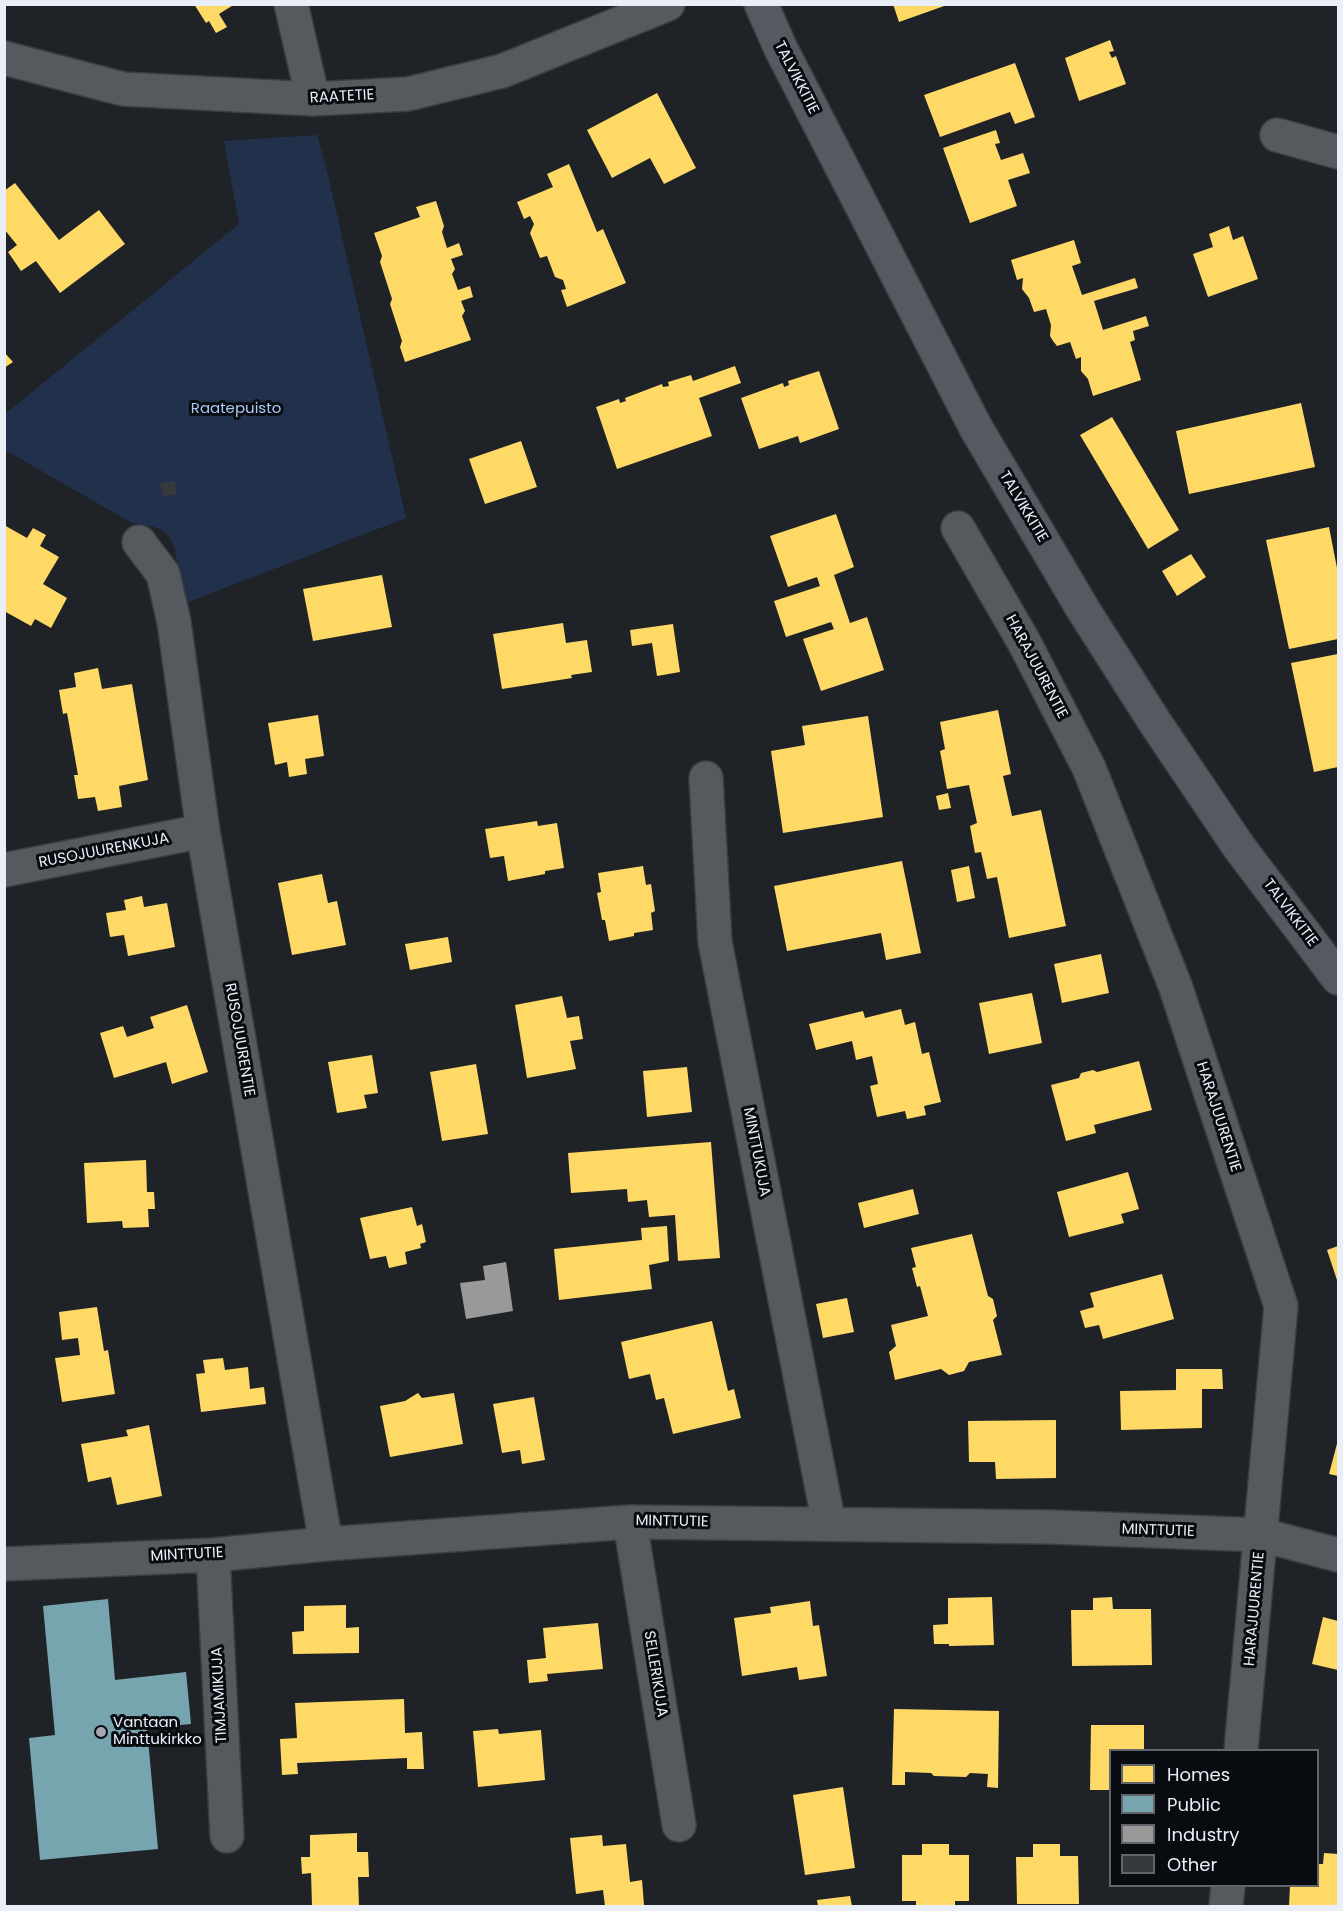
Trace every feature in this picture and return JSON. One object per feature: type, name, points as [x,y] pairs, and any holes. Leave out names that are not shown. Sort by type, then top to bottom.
[{"type":"main road","name":"TALVIKKITIE","points":[[761,4],[781,50],[976,428],[1084,611],[1156,724],[1239,847],[1338,978]]},
{"type":"street","points":[[291,4],[313,99]]},
{"type":"street","name":"RAATETIE","points":[[4,58],[123,89],[313,99],[408,94],[502,70],[668,4]]},
{"type":"street","points":[[1278,135],[1338,152]]},
{"type":"street","name":"HARAJUURENTIE","points":[[958,528],[1024,642],[1089,768],[1176,988],[1281,1306],[1241,1749]]},
{"type":"street","name":"RUSOJUURENTIE","points":[[139,542],[163,574],[171,612],[203,831],[326,1544]]},
{"type":"street","name":"MINTTUKUJA","points":[[706,778],[715,942],[829,1524]]},
{"type":"street","name":"RUSOJUURENKUJA","points":[[4,870],[203,831]]},
{"type":"street","name":"MINTTUTIE","points":[[4,1564],[213,1555],[326,1544],[630,1522],[1051,1527],[1262,1535],[1338,1555]]},
{"type":"street","name":"SELLERIKUJA","points":[[630,1522],[679,1825]]},
{"type":"street","name":"TIMJAMIKUJA","points":[[213,1555],[227,1836]]},
{"type":"street","points":[[1226,1906],[1228,1887]]},
{"type":"green space","name":"Raatepuisto","points":[[317,135],[406,518],[183,604],[175,549],[170,538],[162,530],[132,523],[5,450],[5,414],[239,224],[224,141]]},
{"type":"building: Homes","points":[[194,4],[235,4],[219,14],[227,27],[216,33],[209,21],[206,23]]},
{"type":"building: Homes","points":[[893,4],[947,4],[947,5],[899,22]]},
{"type":"building: Homes","points":[[1110,40],[1114,51],[1109,52],[1112,58],[1116,56],[1126,84],[1079,101],[1065,58]]},
{"type":"building: Homes","points":[[1015,63],[1035,117],[1015,124],[1010,112],[940,137],[924,95]]},
{"type":"building: Homes","points":[[657,93],[696,168],[664,184],[650,158],[612,178],[587,130]]},
{"type":"building: Homes","points":[[996,130],[1000,143],[995,144],[1001,160],[1023,153],[1030,173],[1008,180],[1017,206],[970,223],[943,148]]},
{"type":"building: Homes","points":[[569,164],[597,232],[603,229],[626,283],[567,307],[561,290],[566,289],[563,280],[555,277],[547,256],[540,258],[530,233],[534,224],[530,216],[524,219],[517,202],[553,187],[547,174]]},
{"type":"building: Homes","points":[[15,183],[59,240],[99,210],[125,244],[60,293],[36,261],[21,271],[8,252],[17,245],[4,229],[4,191]]},
{"type":"building: Homes","points":[[436,201],[444,226],[442,232],[447,248],[459,243],[463,255],[451,259],[455,269],[452,274],[458,290],[470,286],[473,297],[461,301],[465,311],[462,316],[471,340],[405,362],[400,347],[402,341],[390,304],[392,299],[380,262],[382,256],[374,233],[420,217],[416,207]]},
{"type":"building: Homes","points":[[1229,226],[1233,240],[1243,236],[1258,279],[1208,297],[1193,254],[1213,247],[1209,234]]},
{"type":"building: Homes","points":[[1074,240],[1081,263],[1072,266],[1082,295],[1135,278],[1138,288],[1094,301],[1103,330],[1146,316],[1149,326],[1133,331],[1135,340],[1130,342],[1141,380],[1093,396],[1088,379],[1081,371],[1081,357],[1076,359],[1070,342],[1057,346],[1053,341],[1050,336],[1051,325],[1046,309],[1034,312],[1029,298],[1022,289],[1023,278],[1017,280],[1011,260]]},
{"type":"building: Homes","points":[[4,352],[13,362],[4,368]]},
{"type":"building: Homes","points":[[735,366],[741,383],[699,398],[712,436],[617,469],[596,407],[619,399],[620,403],[626,401],[625,398],[662,384],[663,387],[669,386],[668,382],[691,375],[693,381]]},
{"type":"building: Homes","points":[[819,371],[839,429],[800,443],[798,436],[759,449],[741,398],[783,383],[784,387],[789,385],[788,381]]},
{"type":"building: Homes","points":[[1301,403],[1315,467],[1189,494],[1176,431]]},
{"type":"building: Homes","points":[[1112,417],[1179,530],[1148,549],[1080,435]]},
{"type":"building: Homes","points":[[521,441],[537,487],[485,504],[469,459]]},
{"type":"building: Homes","points":[[836,514],[854,567],[834,575],[850,623],[867,617],[884,670],[821,691],[803,639],[834,629],[831,622],[786,637],[774,601],[820,586],[817,577],[788,587],[770,536]]},
{"type":"building: Homes","points":[[4,525],[27,538],[33,528],[46,535],[40,546],[59,557],[43,584],[67,598],[51,628],[35,619],[31,626],[4,611]]},
{"type":"building: Homes","points":[[1329,527],[1338,573],[1338,639],[1289,649],[1266,540]]},
{"type":"building: Homes","points":[[1191,554],[1206,577],[1177,596],[1162,571]]},
{"type":"building: Homes","points":[[382,575],[392,627],[313,641],[303,589]]},
{"type":"building: Homes","points":[[563,623],[566,643],[587,640],[592,672],[571,675],[572,678],[502,689],[493,634]]},
{"type":"building: Homes","points":[[673,624],[680,672],[657,676],[652,643],[632,646],[630,630]]},
{"type":"building: Homes","points":[[1338,654],[1338,767],[1314,772],[1291,663]]},
{"type":"building: Homes","points":[[98,668],[102,689],[132,684],[148,780],[119,786],[122,807],[98,811],[95,797],[78,799],[74,775],[78,775],[67,713],[63,714],[59,690],[76,687],[74,673]]},
{"type":"building: Homes","points":[[998,710],[1011,774],[1003,776],[1012,816],[1041,810],[1066,926],[1009,938],[997,877],[987,879],[981,852],[975,853],[970,826],[977,823],[969,785],[947,789],[940,751],[945,749],[940,722]]},
{"type":"building: Homes","points":[[318,715],[324,756],[305,759],[307,774],[289,777],[287,762],[275,765],[268,723]]},
{"type":"building: Homes","points":[[868,716],[883,817],[783,833],[771,751],[805,745],[802,726]]},
{"type":"building: Homes","points":[[948,793],[951,808],[939,810],[936,796]]},
{"type":"building: Homes","points":[[537,821],[538,826],[557,823],[564,868],[508,881],[504,856],[490,858],[485,829]]},
{"type":"building: Homes","points":[[902,861],[921,953],[886,960],[881,933],[787,951],[774,886]]},
{"type":"building: Homes","points":[[643,866],[646,885],[651,884],[655,911],[651,913],[653,930],[609,941],[597,893],[601,892],[598,873]]},
{"type":"building: Homes","points":[[969,866],[975,898],[957,902],[951,870]]},
{"type":"building: Homes","points":[[322,874],[328,903],[337,901],[346,945],[292,955],[278,883]]},
{"type":"building: Homes","points":[[142,896],[144,907],[167,903],[175,947],[128,956],[124,935],[110,937],[106,913],[126,910],[124,900]]},
{"type":"building: Homes","points":[[448,937],[452,962],[410,970],[405,944]]},
{"type":"building: Homes","points":[[1101,954],[1109,993],[1062,1003],[1054,964]]},
{"type":"building: Homes","points":[[1032,993],[1042,1043],[989,1054],[979,1003]]},
{"type":"building: Homes","points":[[562,996],[567,1018],[579,1016],[583,1039],[570,1041],[576,1069],[527,1078],[515,1005]]},
{"type":"building: Homes","points":[[187,1005],[208,1072],[172,1084],[166,1062],[114,1078],[100,1033],[123,1026],[127,1037],[154,1028],[150,1017]]},
{"type":"building: Homes","points":[[901,1009],[905,1025],[915,1022],[922,1054],[929,1052],[941,1102],[924,1106],[926,1115],[907,1119],[905,1111],[877,1117],[870,1086],[878,1084],[872,1056],[856,1060],[852,1041],[816,1050],[809,1024],[863,1011],[865,1018]]},
{"type":"building: Homes","points":[[372,1055],[378,1093],[364,1095],[367,1108],[337,1113],[328,1062]]},
{"type":"building: Homes","points":[[1139,1061],[1152,1110],[1094,1125],[1096,1133],[1066,1141],[1051,1085],[1079,1078],[1081,1073],[1093,1070],[1097,1072]]},
{"type":"building: Homes","points":[[476,1064],[488,1134],[442,1141],[430,1072]]},
{"type":"building: Homes","points":[[687,1067],[692,1112],[647,1117],[643,1071]]},
{"type":"building: Homes","points":[[711,1142],[720,1258],[678,1261],[675,1215],[649,1217],[647,1200],[628,1202],[627,1189],[571,1193],[568,1153]]},
{"type":"building: Homes","points":[[146,1160],[147,1192],[154,1192],[155,1209],[148,1209],[149,1227],[123,1228],[122,1221],[87,1223],[84,1163]]},
{"type":"building: Homes","points":[[1128,1172],[1139,1209],[1121,1214],[1124,1223],[1069,1237],[1057,1192]]},
{"type":"building: Homes","points":[[913,1189],[919,1214],[864,1228],[858,1203]]},
{"type":"building: Homes","points":[[412,1207],[417,1226],[422,1224],[426,1242],[420,1244],[421,1248],[405,1252],[407,1264],[389,1268],[386,1256],[370,1259],[360,1218]]},
{"type":"building: Homes","points":[[667,1226],[669,1261],[649,1265],[652,1289],[559,1300],[554,1249],[642,1240],[641,1228]]},
{"type":"building: Homes","points":[[972,1234],[988,1296],[993,1299],[997,1316],[993,1320],[1002,1355],[969,1362],[964,1371],[949,1375],[941,1369],[895,1380],[889,1352],[896,1346],[891,1325],[928,1316],[920,1286],[917,1287],[912,1268],[916,1267],[911,1248]]},
{"type":"building: Homes","points":[[1338,1246],[1338,1283],[1327,1250]]},
{"type":"building: Homes","points":[[1162,1274],[1174,1319],[1103,1339],[1099,1325],[1085,1328],[1080,1311],[1094,1307],[1090,1293]]},
{"type":"building: Homes","points":[[847,1298],[854,1332],[823,1338],[816,1304]]},
{"type":"building: Homes","points":[[97,1307],[104,1351],[108,1350],[115,1394],[62,1402],[55,1358],[80,1355],[78,1338],[62,1340],[59,1312]]},
{"type":"building: Homes","points":[[712,1321],[728,1391],[734,1389],[741,1418],[673,1434],[664,1398],[656,1400],[650,1374],[629,1379],[621,1342]]},
{"type":"building: Homes","points":[[223,1358],[225,1370],[248,1367],[250,1389],[264,1387],[266,1404],[201,1412],[196,1374],[205,1373],[203,1360]]},
{"type":"building: Homes","points":[[1176,1369],[1222,1369],[1223,1389],[1202,1389],[1202,1428],[1121,1430],[1120,1391],[1176,1390]]},
{"type":"building: Homes","points":[[418,1393],[422,1398],[454,1393],[463,1444],[390,1457],[380,1406],[405,1401]]},
{"type":"building: Homes","points":[[534,1397],[545,1460],[522,1464],[520,1450],[502,1453],[493,1404]]},
{"type":"building: Homes","points":[[1056,1420],[1056,1478],[996,1479],[995,1462],[969,1462],[968,1421]]},
{"type":"building: Homes","points":[[149,1425],[162,1496],[117,1505],[111,1477],[88,1482],[81,1444],[128,1436],[126,1430]]},
{"type":"building: Homes","points":[[1338,1440],[1338,1476],[1329,1474]]},
{"type":"building: Homes","points":[[992,1597],[994,1645],[934,1644],[933,1625],[948,1624],[948,1598]]},
{"type":"building: Homes","points":[[1112,1597],[1113,1609],[1151,1609],[1152,1665],[1072,1666],[1071,1610],[1093,1610],[1093,1598]]},
{"type":"building: Homes","points":[[810,1601],[813,1626],[819,1625],[827,1676],[799,1680],[797,1667],[742,1676],[734,1618],[771,1613],[770,1607]]},
{"type":"building: Homes","points":[[346,1605],[346,1628],[359,1627],[359,1653],[293,1654],[292,1632],[304,1631],[304,1606]]},
{"type":"building: Homes","points":[[1323,1617],[1338,1621],[1338,1670],[1312,1664]]},
{"type":"building: Homes","points":[[598,1623],[603,1669],[547,1674],[548,1681],[529,1683],[527,1660],[546,1658],[543,1628]]},
{"type":"building: Homes","points":[[404,1699],[405,1733],[422,1732],[424,1769],[407,1769],[407,1758],[297,1763],[298,1774],[282,1775],[280,1739],[297,1738],[295,1703]]},
{"type":"building: Homes","points":[[894,1709],[999,1711],[998,1788],[987,1787],[988,1774],[970,1773],[966,1777],[905,1772],[905,1785],[892,1785]]},
{"type":"building: Homes","points":[[1091,1725],[1144,1725],[1144,1749],[1109,1749],[1109,1790],[1090,1790]]},
{"type":"building: Homes","points":[[498,1729],[499,1734],[541,1730],[545,1780],[478,1787],[473,1731]]},
{"type":"building: Homes","points":[[843,1787],[855,1868],[805,1875],[793,1795]]},
{"type":"building: Homes","points":[[357,1833],[357,1852],[368,1852],[369,1877],[358,1877],[359,1906],[312,1906],[311,1873],[302,1874],[301,1857],[310,1857],[310,1835]]},
{"type":"building: Homes","points":[[602,1835],[603,1846],[626,1844],[630,1882],[642,1880],[644,1905],[605,1906],[603,1890],[576,1894],[570,1838]]},
{"type":"building: Homes","points":[[922,1844],[949,1844],[949,1855],[969,1855],[969,1901],[955,1901],[955,1906],[916,1906],[916,1901],[902,1901],[902,1855],[922,1855]]},
{"type":"building: Homes","points":[[1033,1844],[1060,1844],[1060,1856],[1078,1856],[1079,1904],[1017,1904],[1016,1857],[1033,1857]]},
{"type":"building: Homes","points":[[1324,1853],[1338,1854],[1338,1906],[1289,1906],[1290,1887],[1319,1887],[1319,1864],[1323,1864]]},
{"type":"building: Homes","points":[[850,1896],[852,1906],[818,1906],[817,1900]]},
{"type":"building: Public","name":"Vantaan Minttukirkko","points":[[108,1599],[115,1680],[186,1672],[191,1724],[147,1728],[158,1849],[40,1860],[29,1738],[55,1735],[43,1606]]},
{"type":"building: Industry","points":[[506,1262],[513,1311],[466,1319],[460,1283],[485,1280],[483,1266]]},
{"type":"building: Other","points":[[175,481],[177,494],[163,497],[160,483]]},
{"type":"place","name":"Vantaan Minttukirkko","points":[[101,1732]]}]
